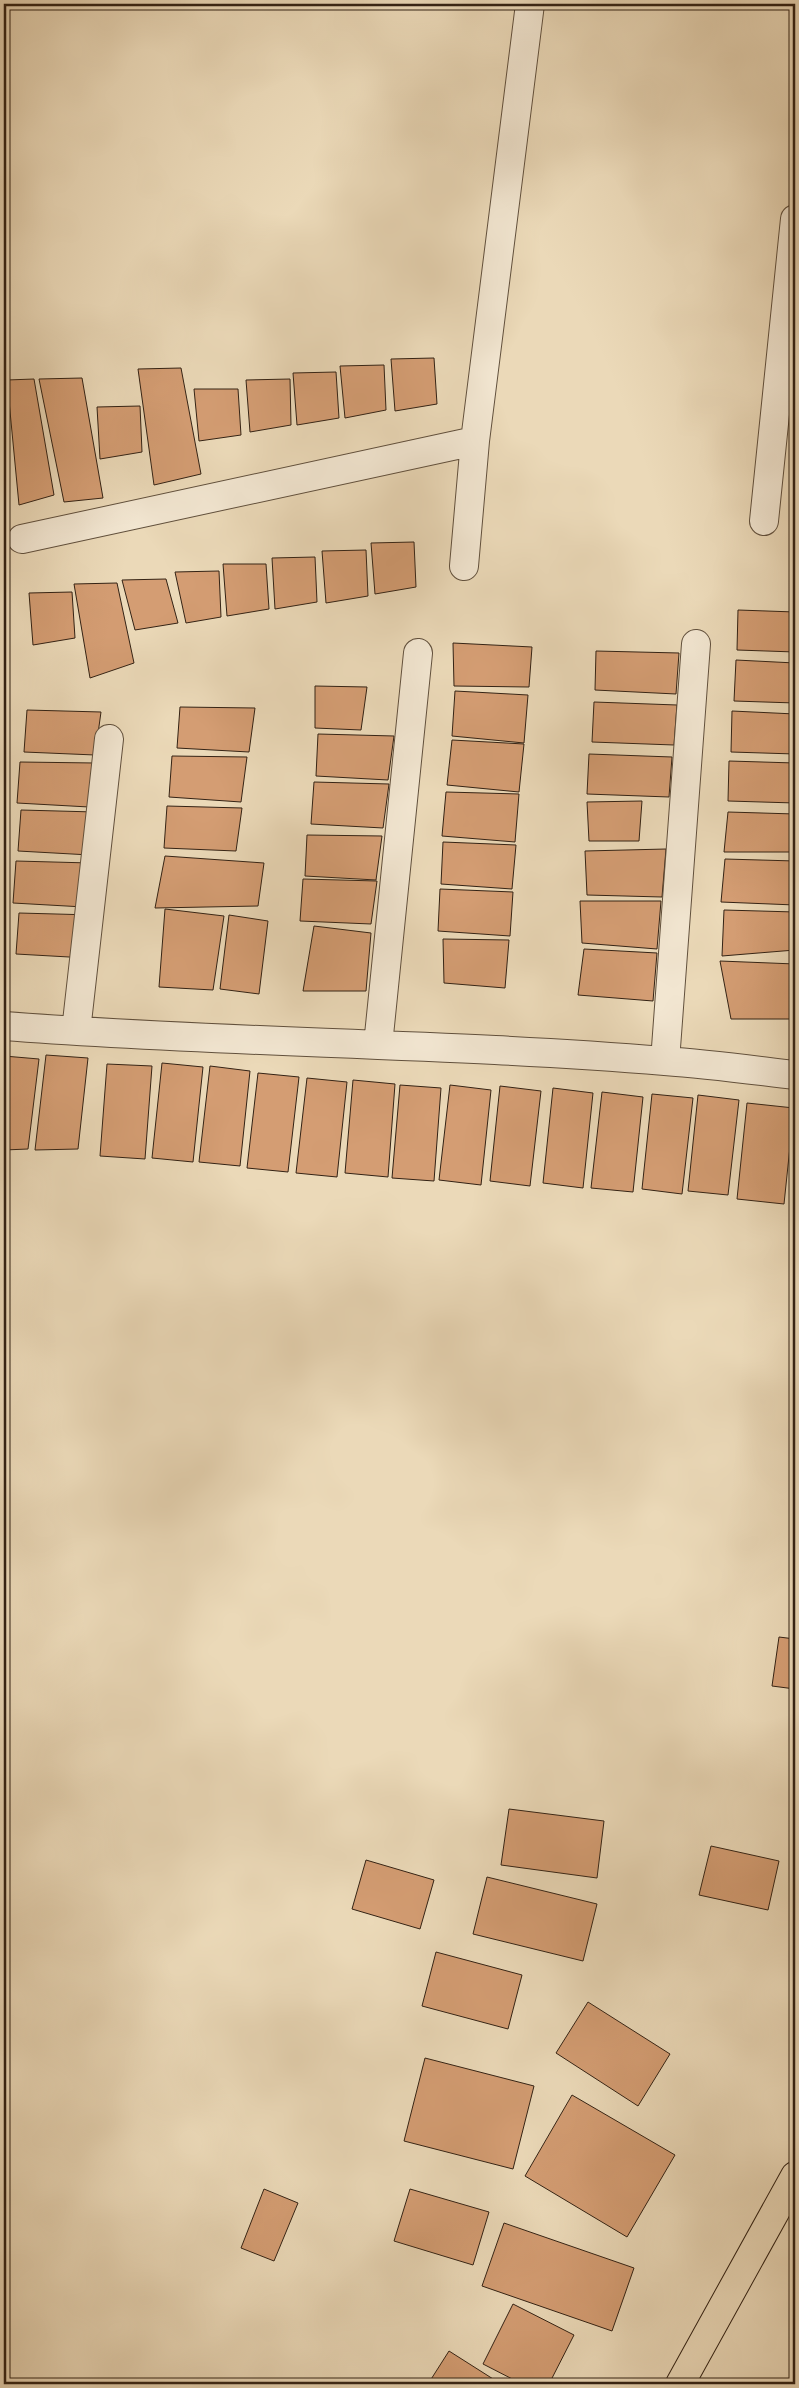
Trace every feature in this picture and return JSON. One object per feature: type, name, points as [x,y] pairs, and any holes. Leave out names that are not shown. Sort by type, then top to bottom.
[{"type":"main road","points":[[680,2384],[795,2176]]},
{"type":"street","points":[[464,566],[475,441],[530,4]]},
{"type":"street","points":[[764,521],[795,219]]},
{"type":"street","points":[[22,539],[475,441]]},
{"type":"street","points":[[665,1061],[696,644]]},
{"type":"street","points":[[378,1044],[418,653]]},
{"type":"street","points":[[76,1031],[109,739]]},
{"type":"street","points":[[4,1026],[76,1031],[378,1044],[665,1061],[795,1075]]},
{"type":"building","points":[[434,358],[437,404],[395,411],[391,359]]},
{"type":"building","points":[[384,365],[386,410],[345,418],[340,366]]},
{"type":"building","points":[[181,368],[201,474],[154,485],[138,369]]},
{"type":"building","points":[[336,372],[339,418],[297,425],[293,373]]},
{"type":"building","points":[[82,378],[103,498],[64,502],[39,379]]},
{"type":"building","points":[[34,379],[54,495],[19,505],[7,380]]},
{"type":"building","points":[[290,379],[291,425],[250,432],[246,380]]},
{"type":"building","points":[[194,389],[238,389],[241,435],[199,441]]},
{"type":"building","points":[[140,406],[142,452],[100,459],[97,407]]},
{"type":"building","points":[[414,542],[416,587],[375,594],[371,543]]},
{"type":"building","points":[[366,550],[368,596],[326,603],[322,551]]},
{"type":"building","points":[[315,557],[317,602],[275,609],[272,558]]},
{"type":"building","points":[[223,564],[266,564],[269,609],[227,616]]},
{"type":"building","points":[[219,571],[221,617],[186,623],[175,572]]},
{"type":"building","points":[[166,579],[178,623],[135,630],[122,580]]},
{"type":"building","points":[[117,583],[134,663],[90,678],[74,584]]},
{"type":"building","points":[[72,592],[75,638],[33,645],[29,593]]},
{"type":"building","points":[[738,610],[795,612],[795,652],[737,650]]},
{"type":"building","points":[[453,643],[532,647],[529,687],[454,686]]},
{"type":"building","points":[[596,651],[679,653],[676,694],[595,690]]},
{"type":"building","points":[[736,660],[795,663],[795,703],[734,701]]},
{"type":"building","points":[[315,686],[367,687],[361,730],[315,728]]},
{"type":"building","points":[[455,691],[528,695],[524,743],[452,736]]},
{"type":"building","points":[[594,702],[677,705],[674,745],[592,742]]},
{"type":"building","points":[[180,707],[255,708],[249,752],[177,748]]},
{"type":"building","points":[[27,710],[101,712],[95,755],[24,752]]},
{"type":"building","points":[[732,711],[795,714],[795,754],[731,752]]},
{"type":"building","points":[[318,734],[394,736],[388,780],[316,776]]},
{"type":"building","points":[[452,740],[524,744],[519,792],[447,785]]},
{"type":"building","points":[[589,754],[672,757],[669,797],[587,794]]},
{"type":"building","points":[[172,756],[247,757],[241,802],[169,797]]},
{"type":"building","points":[[729,761],[795,763],[795,803],[728,801]]},
{"type":"building","points":[[20,762],[95,763],[89,807],[17,803]]},
{"type":"building","points":[[314,782],[389,784],[383,828],[311,824]]},
{"type":"building","points":[[446,792],[519,794],[515,842],[442,836]]},
{"type":"building","points":[[642,801],[639,841],[589,841],[587,802]]},
{"type":"building","points":[[167,806],[242,808],[236,851],[164,848]]},
{"type":"building","points":[[21,810],[95,812],[90,855],[18,851]]},
{"type":"building","points":[[728,812],[795,814],[795,852],[724,852]]},
{"type":"building","points":[[307,835],[382,836],[376,880],[305,876]]},
{"type":"building","points":[[443,842],[516,845],[512,889],[441,884]]},
{"type":"building","points":[[666,849],[662,897],[587,895],[585,851]]},
{"type":"building","points":[[165,856],[264,863],[258,906],[155,908]]},
{"type":"building","points":[[725,859],[795,861],[795,905],[721,902]]},
{"type":"building","points":[[16,861],[90,863],[84,907],[13,903]]},
{"type":"building","points":[[303,879],[377,881],[371,924],[300,921]]},
{"type":"building","points":[[440,889],[513,892],[510,936],[438,931]]},
{"type":"building","points":[[580,901],[661,901],[657,949],[582,943]]},
{"type":"building","points":[[165,909],[224,916],[213,990],[159,987]]},
{"type":"building","points":[[724,910],[795,912],[795,950],[722,956]]},
{"type":"building","points":[[19,913],[93,915],[87,958],[16,954]]},
{"type":"building","points":[[229,915],[268,921],[259,994],[220,989]]},
{"type":"building","points":[[314,926],[371,933],[366,991],[303,991]]},
{"type":"building","points":[[443,939],[509,940],[505,988],[444,983]]},
{"type":"building","points":[[584,949],[657,953],[653,1001],[578,995]]},
{"type":"building","points":[[720,961],[795,964],[795,1019],[731,1019]]},
{"type":"building","points":[[46,1055],[88,1058],[78,1149],[35,1150]]},
{"type":"building","points":[[4,1056],[39,1059],[28,1149],[4,1150]]},
{"type":"building","points":[[162,1063],[203,1067],[193,1162],[152,1158]]},
{"type":"building","points":[[107,1064],[152,1066],[145,1159],[100,1156]]},
{"type":"building","points":[[210,1066],[250,1071],[240,1166],[199,1162]]},
{"type":"building","points":[[258,1073],[299,1077],[288,1172],[247,1168]]},
{"type":"building","points":[[307,1078],[347,1082],[337,1177],[296,1173]]},
{"type":"building","points":[[353,1080],[395,1084],[388,1177],[345,1173]]},
{"type":"building","points":[[400,1085],[441,1088],[434,1181],[392,1178]]},
{"type":"building","points":[[450,1085],[491,1090],[481,1185],[439,1180]]},
{"type":"building","points":[[500,1086],[541,1091],[530,1186],[490,1181]]},
{"type":"building","points":[[553,1088],[593,1093],[583,1188],[543,1183]]},
{"type":"building","points":[[602,1092],[643,1097],[633,1192],[591,1188]]},
{"type":"building","points":[[652,1094],[693,1098],[682,1194],[642,1189]]},
{"type":"building","points":[[698,1095],[739,1100],[728,1195],[688,1191]]},
{"type":"building","points":[[747,1103],[794,1108],[784,1204],[737,1199]]},
{"type":"building","points":[[795,1153],[795,1200],[790,1200]]},
{"type":"building","points":[[779,1637],[795,1639],[795,1689],[772,1686]]},
{"type":"building","points":[[509,1809],[604,1821],[597,1878],[501,1865]]},
{"type":"building","points":[[711,1846],[779,1861],[768,1910],[699,1895]]},
{"type":"building","points":[[366,1860],[434,1880],[420,1929],[352,1909]]},
{"type":"building","points":[[487,1877],[597,1904],[583,1961],[473,1934]]},
{"type":"building","points":[[436,1952],[522,1975],[508,2029],[422,2006]]},
{"type":"building","points":[[588,2002],[670,2054],[638,2106],[556,2053]]},
{"type":"building","points":[[425,2058],[534,2086],[513,2169],[404,2141]]},
{"type":"building","points":[[572,2095],[675,2155],[627,2237],[525,2176]]},
{"type":"building","points":[[264,2189],[298,2203],[274,2261],[241,2248]]},
{"type":"building","points":[[410,2189],[489,2212],[473,2265],[394,2241]]},
{"type":"building","points":[[504,2223],[634,2268],[612,2331],[482,2286]]},
{"type":"building","points":[[513,2304],[574,2335],[549,2384],[522,2384],[483,2364]]},
{"type":"building","points":[[449,2351],[501,2384],[428,2384]]}]
